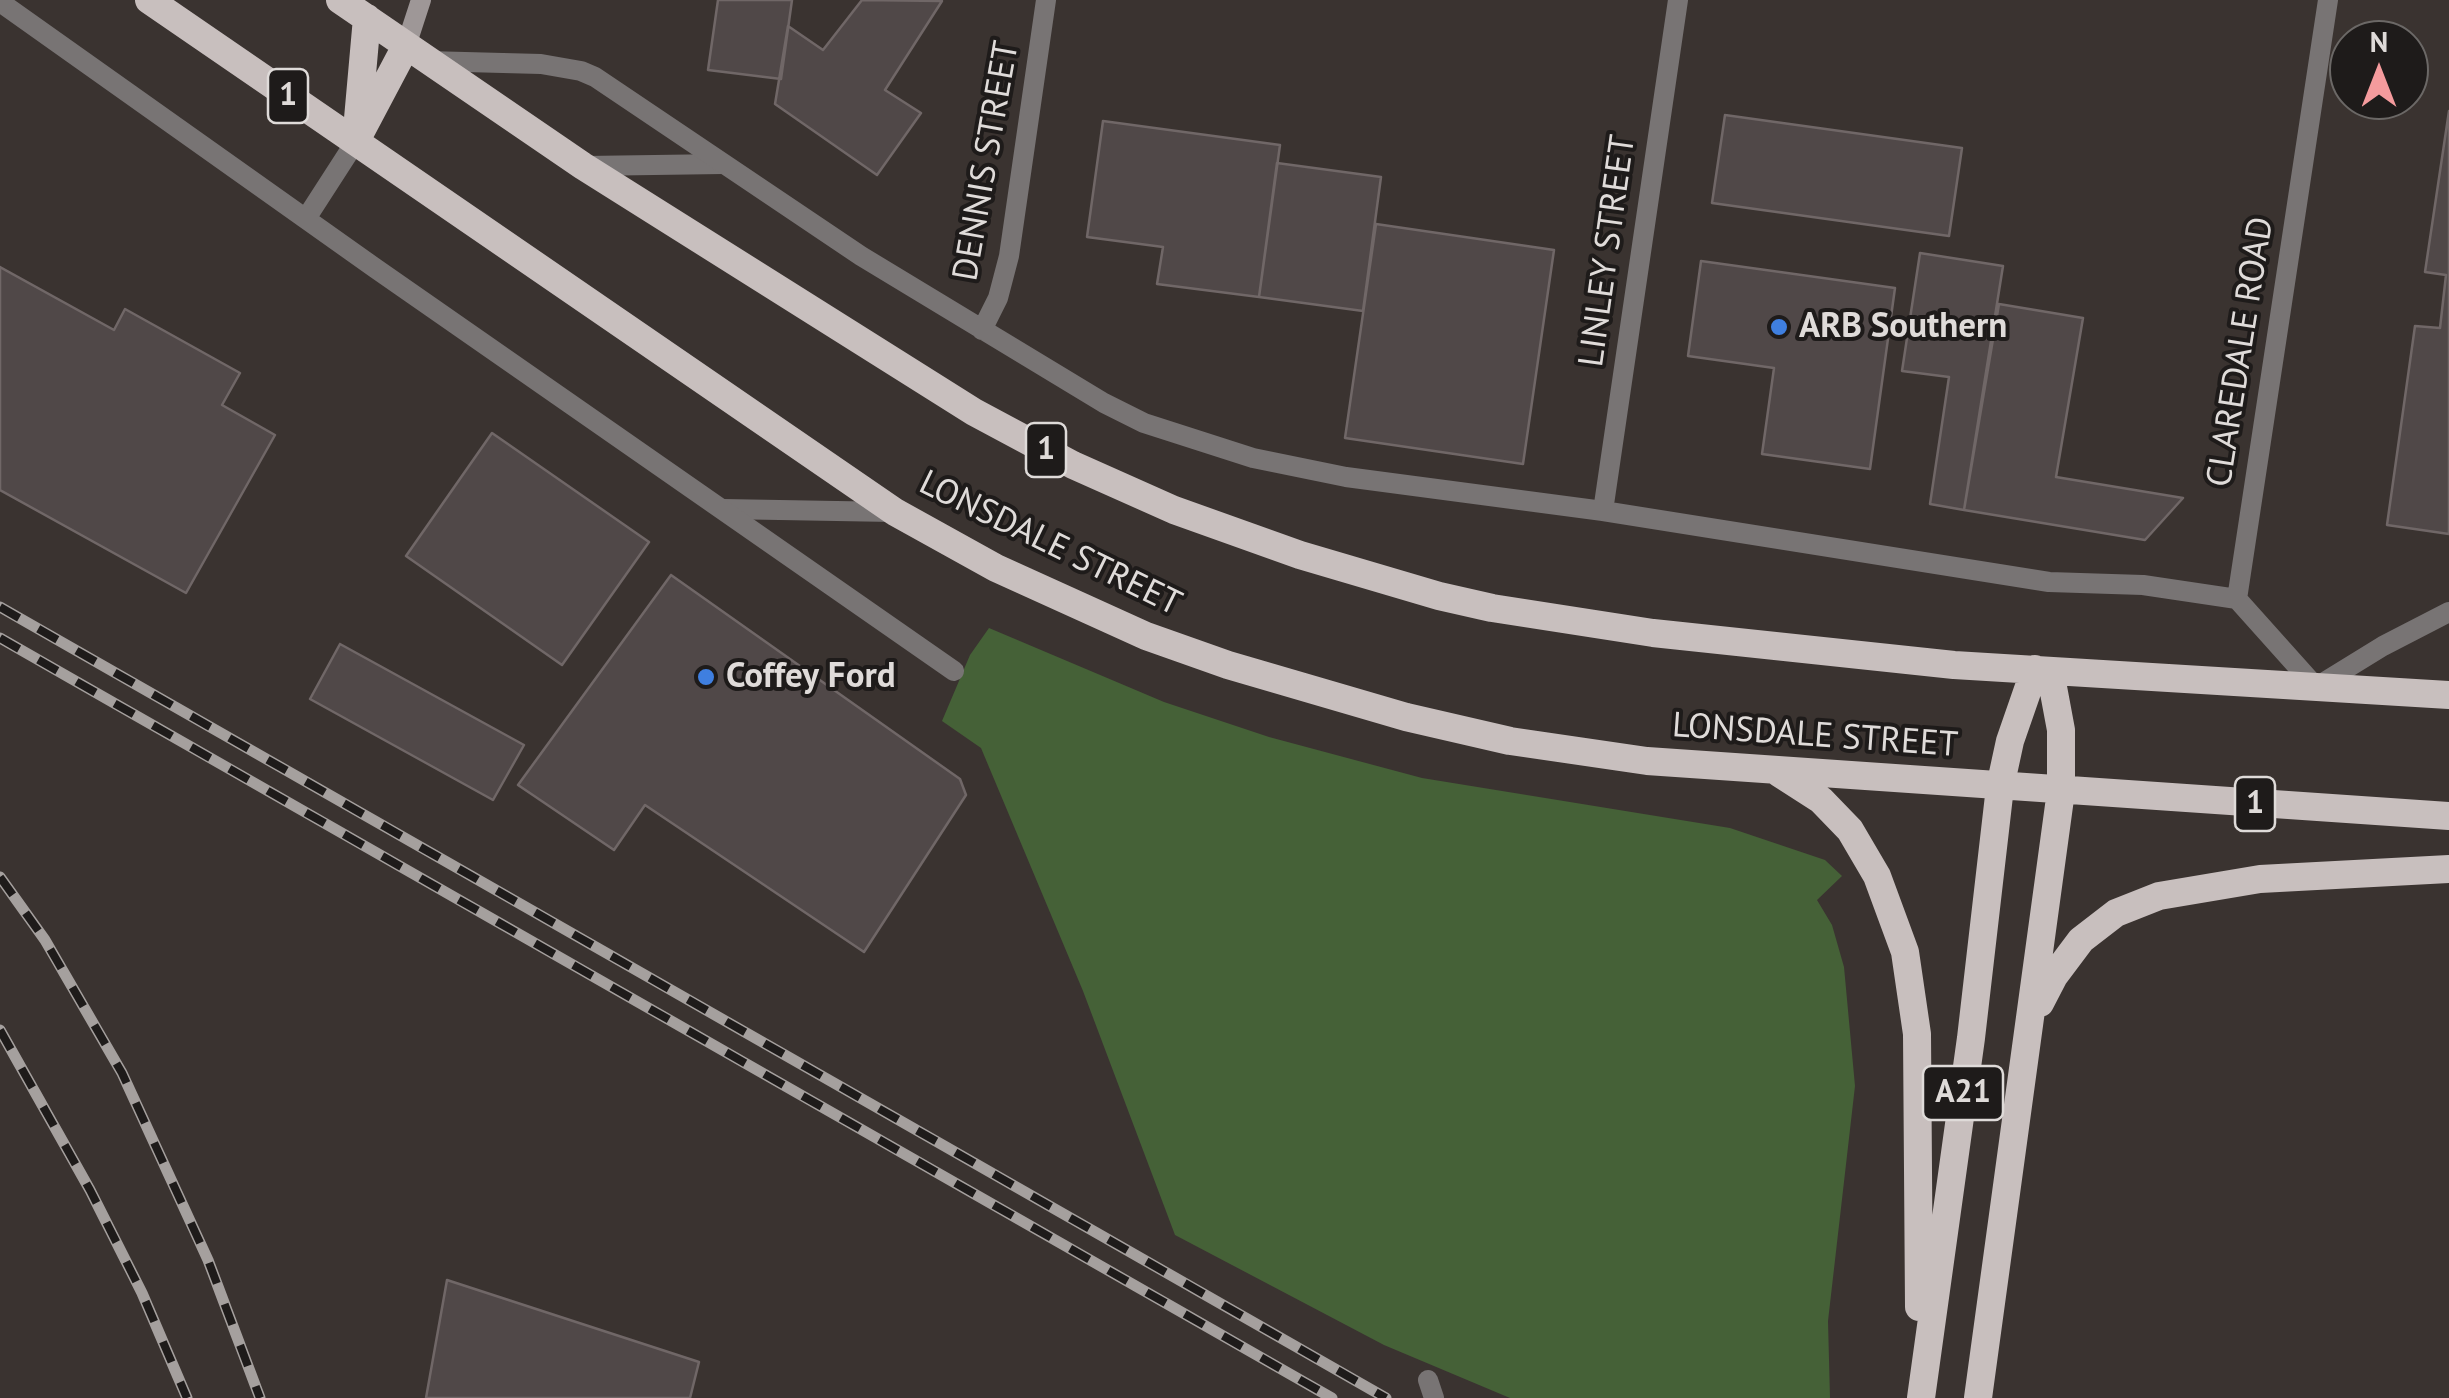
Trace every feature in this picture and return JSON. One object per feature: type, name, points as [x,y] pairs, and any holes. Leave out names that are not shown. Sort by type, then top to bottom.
[{"type":"highway","name":"LONSDALE STREET","points":[[149,0],[895,512],[996,568],[1146,636],[1324,694],[1510,741],[1647,761],[2000,787]]},
{"type":"highway","name":"1","points":[[340,0],[368,9],[416,54],[583,166],[992,421],[1158,503],[1300,555],[1439,596],[1560,620],[1737,642],[2042,670],[2449,694]]},
{"type":"highway","points":[[356,141],[368,9]]},
{"type":"highway","points":[[356,141],[416,54]]},
{"type":"highway","name":"A21","points":[[1920,1398],[1971,1038],[2000,787],[2010,741],[2042,670]]},
{"type":"highway","name":"A21","points":[[1978,1398],[2061,790],[2061,730],[2042,670]]},
{"type":"highway","points":[[1774,770],[1821,800],[1850,830],[1885,895],[1911,977],[1918,1065],[1920,1398]]},
{"type":"highway","name":"1","points":[[2000,787],[2449,816]]},
{"type":"highway","points":[[2032,1020],[2054,976],[2081,940],[2116,913],[2159,896],[2260,879],[2449,870]]},
{"type":"main road","points":[[416,54],[421,0]]},
{"type":"street","name":"DENNIS STREET","points":[[982,330],[998,298],[1010,256],[1046,0]]},
{"type":"street","name":"LINLEY STREET","points":[[1603,511],[1678,0]]},
{"type":"street","name":"CLAREDALE ROAD","points":[[2237,599],[2328,0]]},
{"type":"street","points":[[0,2],[954,671]]},
{"type":"street","points":[[416,54],[581,71],[613,88],[861,256],[982,330],[1144,423],[1235,452],[1346,477],[1603,511],[2049,582],[2143,585],[2237,599],[2316,686],[2449,612]]},
{"type":"street","points":[[306,217],[356,141]]},
{"type":"street","points":[[583,166],[723,164]]},
{"type":"street","points":[[723,509],[895,512]]},
{"type":"green space","points":[[989,628],[1164,702],[1269,737],[1422,778],[1730,828],[1825,860],[1842,876],[1817,900],[1832,925],[1844,967],[1855,1086],[1828,1321],[1830,1398],[1510,1398],[1384,1345],[1175,1235],[1083,991],[981,748],[942,721],[970,655]]},
{"type":"building","points":[[718,0],[792,0],[781,79],[708,70]]},
{"type":"building","points":[[862,0],[942,1],[885,90],[921,113],[877,175],[775,104],[788,26],[823,50]]},
{"type":"building","points":[[2449,111],[2449,534],[2387,525],[2415,326],[2440,328],[2446,275],[2425,272]]},
{"type":"building","points":[[1725,115],[1962,148],[1949,236],[1712,203]]},
{"type":"building","points":[[1103,121],[1280,145],[1259,297],[1157,284],[1163,247],[1087,237]]},
{"type":"building","points":[[1277,163],[1381,177],[1363,311],[1259,297]]},
{"type":"building","points":[[1376,224],[1554,250],[1523,464],[1345,438]]},
{"type":"building","points":[[1920,253],[2003,266],[1964,510],[1930,504],[1949,377],[1902,371]]},
{"type":"building","points":[[1701,261],[1895,288],[1870,469],[1762,454],[1774,368],[1688,356]]},
{"type":"building","points":[[0,267],[114,330],[125,309],[240,373],[222,405],[275,435],[186,593],[0,490]]},
{"type":"building","points":[[1999,304],[2083,318],[2056,477],[2183,498],[2145,540],[1964,510]]},
{"type":"building","points":[[492,433],[649,542],[562,665],[406,556]]},
{"type":"building","name":"Coffey Ford","points":[[671,575],[960,779],[966,795],[864,952],[645,805],[614,850],[518,785]]},
{"type":"building","points":[[340,644],[524,745],[493,800],[310,699]]},
{"type":"building","points":[[447,1280],[699,1362],[690,1398],[426,1398]]},
{"type":"railway","points":[[0,607],[1386,1398]]},
{"type":"railway","points":[[0,638],[1332,1398]]},
{"type":"railway","points":[[0,877],[45,940],[122,1073],[208,1260],[260,1398]]},
{"type":"railway","points":[[0,1030],[90,1190],[142,1293],[187,1398]]},
{"type":"place","name":"ARB Southern","points":[[1779,327]]},
{"type":"place","name":"Coffey Ford","points":[[706,677]]}]
